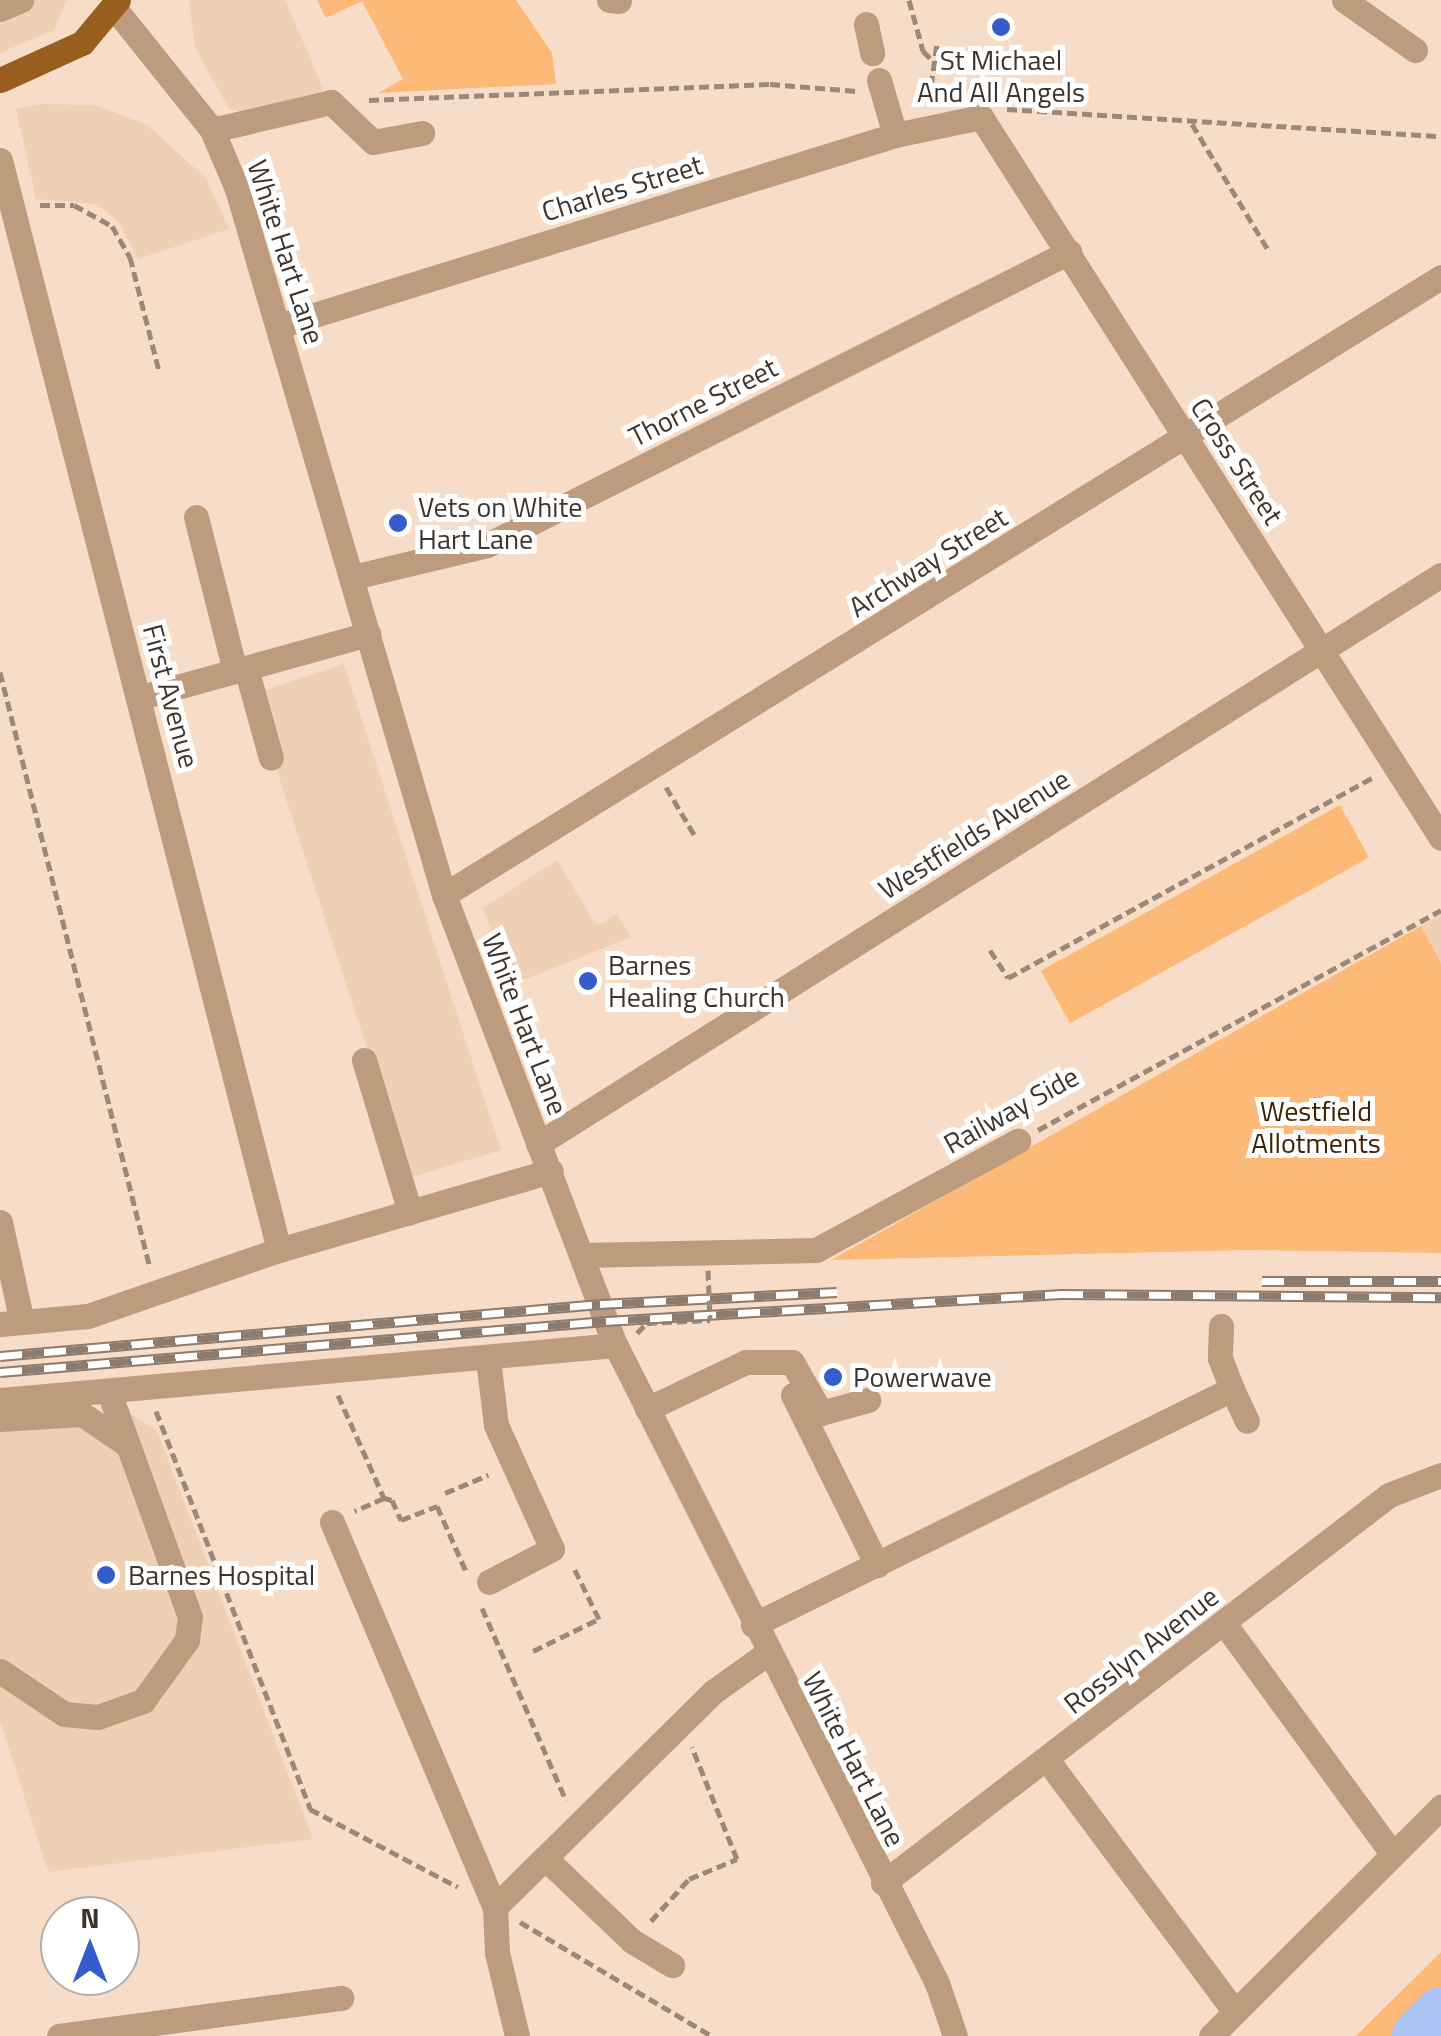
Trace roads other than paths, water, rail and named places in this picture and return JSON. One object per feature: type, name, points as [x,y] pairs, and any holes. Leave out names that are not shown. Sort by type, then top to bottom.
[{"type":"main road","points":[[0,80],[82,42],[117,5]]},
{"type":"street","points":[[0,9],[22,0]]},
{"type":"street","points":[[1344,0],[1415,50]]},
{"type":"street","name":"White Hart Lane","points":[[117,5],[212,130],[282,325],[444,895],[616,1345],[766,1654],[938,1983],[954,2036]]},
{"type":"street","points":[[866,24],[872,52]]},
{"type":"street","points":[[881,87],[895,135]]},
{"type":"street","points":[[212,130],[331,102],[373,142],[422,134]]},
{"type":"street","name":"Charles Street","points":[[282,325],[895,135],[986,112]]},
{"type":"street","name":"Cross Street","points":[[986,112],[1069,252],[1441,838]]},
{"type":"street","name":"First Avenue","points":[[0,160],[141,697],[279,1250]]},
{"type":"street","name":"Thorne Street","points":[[353,577],[487,545],[1069,252]]},
{"type":"street","name":"Archway Street","points":[[444,895],[1187,438],[1441,277]]},
{"type":"street","points":[[196,516],[240,669],[271,758]]},
{"type":"street","name":"Westfields Avenue","points":[[538,1144],[1441,576]]},
{"type":"street","points":[[141,697],[368,634]]},
{"type":"street","points":[[364,1060],[410,1212]]},
{"type":"street","name":"Railway Side","points":[[582,1256],[816,1250],[1018,1141]]},
{"type":"street","points":[[0,1222],[11,1323],[88,1316],[279,1250],[550,1171]]},
{"type":"street","points":[[1221,1326],[1220,1358],[1247,1421]]},
{"type":"street","points":[[0,1400],[330,1374],[616,1345]]},
{"type":"street","points":[[478,1584],[552,1549],[510,1466],[496,1425],[488,1359]]},
{"type":"street","points":[[647,1408],[746,1362],[792,1362],[821,1413],[868,1400]]},
{"type":"street","points":[[786,1381],[877,1566]]},
{"type":"street","points":[[754,1625],[1232,1389]]},
{"type":"street","points":[[0,1671],[64,1714],[98,1717],[142,1701],[187,1640],[190,1616],[109,1392]]},
{"type":"street","points":[[0,1419],[82,1414],[117,1434],[128,1450]]},
{"type":"street","name":"Rosslyn Avenue","points":[[883,1882],[1048,1760],[1388,1494],[1441,1476]]},
{"type":"street","points":[[332,1522],[495,1907],[497,1953],[517,2036]]},
{"type":"street","points":[[1224,1623],[1391,1852]]},
{"type":"street","points":[[495,1907],[547,1860],[682,1722],[766,1654]]},
{"type":"street","points":[[1048,1760],[1235,2012]]},
{"type":"street","points":[[1211,2036],[1391,1852],[1441,1807]]},
{"type":"street","points":[[547,1860],[632,1941],[672,1965]]},
{"type":"street","points":[[59,2036],[150,2030],[341,1998]]},
{"type":"waterway","points":[[1418,2036],[1441,2013]]},
{"type":"railway","points":[[1262,1281],[1441,1281]]},
{"type":"railway","points":[[0,1356],[600,1304],[837,1292]]},
{"type":"railway","points":[[0,1372],[606,1321],[1061,1294],[1441,1297]]},
{"type":"place","name":"St Michael And All Angels","points":[[1001,27]]},
{"type":"place","name":"Vets on White Hart Lane","points":[[398,523]]},
{"type":"place","name":"Barnes Healing Church","points":[[588,981]]},
{"type":"place","name":"Powerwave","points":[[833,1377]]},
{"type":"place","name":"Barnes Hospital","points":[[106,1575]]},
{"type":"park label","name":"Westfield Allotments","points":[[1316,1127]]}]
